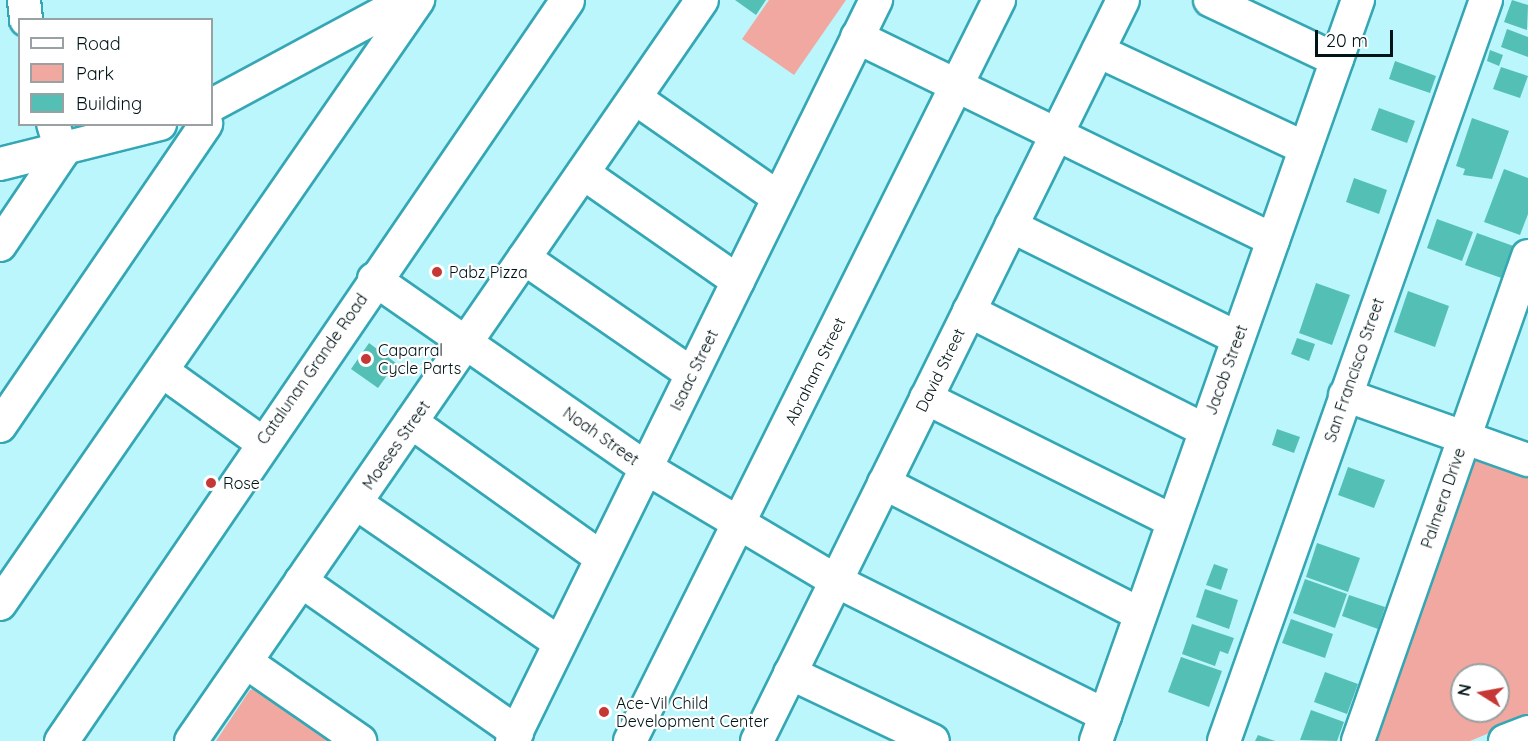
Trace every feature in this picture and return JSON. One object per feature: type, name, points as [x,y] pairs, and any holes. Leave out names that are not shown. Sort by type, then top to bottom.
[{"type":"main road","name":"Catalunan Grande Road","points":[[61,741],[261,442],[567,0]]},
{"type":"street","points":[[24,0],[26,18]]},
{"type":"street","points":[[213,112],[407,0]]},
{"type":"street","points":[[0,604],[418,0]]},
{"type":"street","name":"Moeses Street","points":[[191,741],[702,0]]},
{"type":"street","name":"Isaac Street","points":[[514,736],[876,0]]},
{"type":"street","name":"Abraham Street","points":[[630,741],[999,0]]},
{"type":"street","name":"David Street","points":[[757,741],[1123,0]]},
{"type":"street","points":[[1210,0],[1336,60]]},
{"type":"street","name":"Jacob Street","points":[[1100,728],[1358,0]]},
{"type":"street","name":"San Francisco Street","points":[[1224,741],[1486,0]]},
{"type":"street","points":[[857,37],[1055,137],[1273,240]]},
{"type":"street","points":[[1098,51],[1305,148]]},
{"type":"street","points":[[635,98],[779,198]]},
{"type":"street","points":[[0,164],[58,139],[146,126]]},
{"type":"street","points":[[0,426],[204,126]]},
{"type":"street","points":[[0,246],[58,139]]},
{"type":"street","points":[[583,173],[738,280]]},
{"type":"street","points":[[1011,226],[1238,338]]},
{"type":"street","name":"Palmera Drive","points":[[1358,741],[1528,256]]},
{"type":"street","points":[[524,258],[692,374]]},
{"type":"street","name":"Noah Street","points":[[374,279],[646,468],[836,581],[1100,728]]},
{"type":"street","points":[[969,311],[1205,430]]},
{"type":"street","points":[[162,371],[261,442]]},
{"type":"street","points":[[1345,395],[1528,460]]},
{"type":"street","points":[[926,398],[1173,521]]},
{"type":"street","points":[[411,422],[602,558]]},
{"type":"street","points":[[884,483],[1140,614]]},
{"type":"street","points":[[356,503],[560,643]]},
{"type":"street","points":[[301,581],[514,736]]},
{"type":"street","points":[[246,662],[360,741]]},
{"type":"street","points":[[790,673],[933,741]]},
{"type":"street","points":[[1505,741],[1528,732]]},
{"type":"green space","points":[[769,0],[846,0],[794,75],[742,39]]},
{"type":"green space","points":[[1473,452],[1528,471],[1528,717],[1470,741],[1371,741]]},
{"type":"green space","points":[[260,687],[338,741],[216,741],[250,690]]},
{"type":"building","points":[[735,0],[766,0],[756,15]]},
{"type":"building","points":[[1512,0],[1528,5],[1527,30],[1504,22]]},
{"type":"building","points":[[1507,29],[1528,37],[1528,57],[1501,47]]},
{"type":"building","points":[[1490,50],[1503,55],[1499,66],[1487,61]]},
{"type":"building","points":[[1395,61],[1436,76],[1430,93],[1389,79]]},
{"type":"building","points":[[1501,67],[1528,76],[1520,98],[1493,89]]},
{"type":"building","points":[[1379,108],[1415,121],[1407,143],[1371,130]]},
{"type":"building","points":[[1472,118],[1509,131],[1492,179],[1463,175],[1465,169],[1456,166]]},
{"type":"building","points":[[1504,169],[1528,178],[1528,214],[1520,235],[1484,222]]},
{"type":"building","points":[[1354,178],[1387,190],[1379,214],[1346,202]]},
{"type":"building","points":[[1437,219],[1473,232],[1462,261],[1427,248]]},
{"type":"building","points":[[1477,233],[1519,248],[1507,280],[1465,265]]},
{"type":"building","points":[[1316,283],[1350,295],[1332,345],[1299,333]]},
{"type":"building","points":[[1408,291],[1449,306],[1435,347],[1394,332]]},
{"type":"building","points":[[1297,338],[1315,344],[1309,361],[1291,354]]},
{"type":"building","points":[[369,343],[396,363],[378,388],[351,369]]},
{"type":"building","points":[[1277,429],[1300,437],[1294,453],[1272,445]]},
{"type":"building","points":[[1348,467],[1385,480],[1374,508],[1338,495]]},
{"type":"building","points":[[1317,543],[1360,558],[1348,592],[1306,577]]},
{"type":"building","points":[[1214,564],[1228,569],[1221,590],[1206,585]]},
{"type":"building","points":[[1305,579],[1347,594],[1335,628],[1293,613]]},
{"type":"building","points":[[1205,589],[1238,600],[1229,629],[1196,617]]},
{"type":"building","points":[[1349,595],[1385,607],[1378,629],[1342,616]]},
{"type":"building","points":[[1291,619],[1333,634],[1325,658],[1282,643]]},
{"type":"building","points":[[1192,624],[1234,638],[1228,654],[1220,651],[1215,666],[1182,654]]},
{"type":"building","points":[[1181,657],[1222,671],[1209,707],[1168,692]]},
{"type":"building","points":[[1325,672],[1358,684],[1347,714],[1314,702]]},
{"type":"building","points":[[1311,710],[1344,722],[1337,741],[1300,740]]},
{"type":"building","points":[[1258,735],[1275,741],[1255,741]]},
{"type":"place","name":"Pabz Pizza","points":[[437,272]]},
{"type":"place","name":"Caparral Cycle Parts","points":[[366,359]]},
{"type":"place","name":"Rose","points":[[211,483]]},
{"type":"place","name":"Ace-Vil Child Development Center","points":[[604,712]]}]
